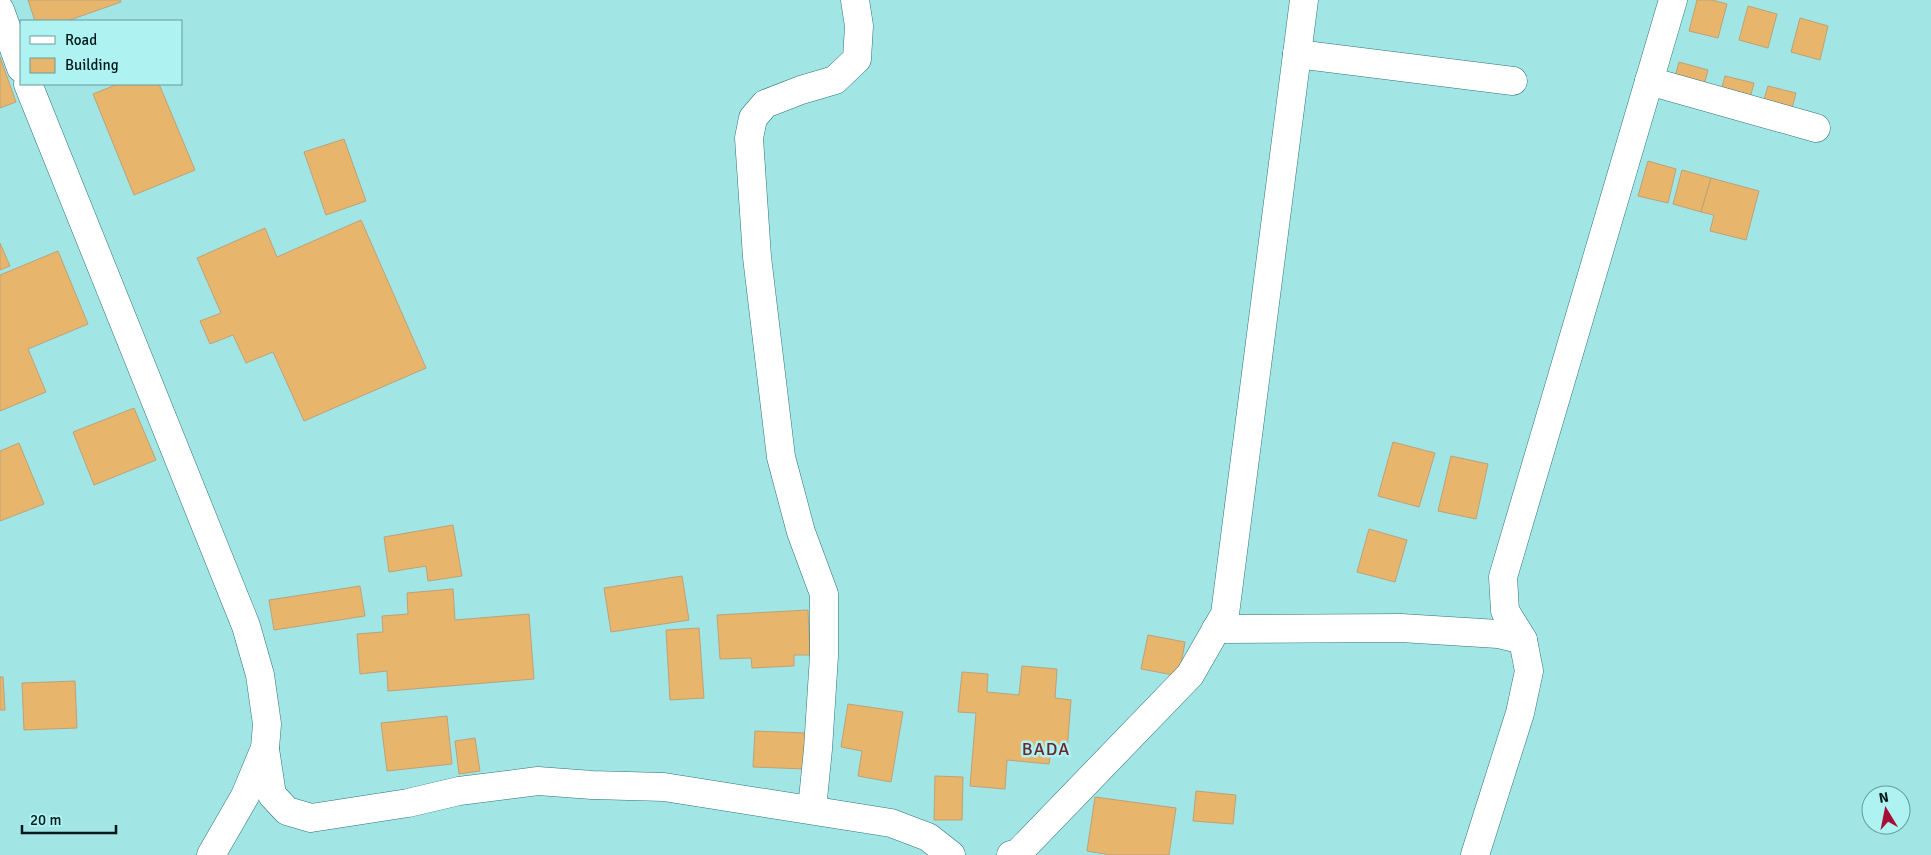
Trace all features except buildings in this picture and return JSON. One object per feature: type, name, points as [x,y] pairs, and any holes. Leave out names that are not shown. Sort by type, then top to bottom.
[{"type":"street","points":[[812,810],[824,656],[824,594],[801,532],[781,457],[757,257],[749,138],[752,118],[766,104],[801,90],[835,80],[856,59],[859,26],[855,0]]},
{"type":"street","points":[[1011,855],[1018,852],[1190,675],[1225,614],[1304,0]]},
{"type":"street","points":[[1475,855],[1520,713],[1530,671],[1524,640],[1504,610],[1503,577],[1673,0]]},
{"type":"street","points":[[0,10],[20,65]]},
{"type":"street","points":[[1297,54],[1514,81]]},
{"type":"street","points":[[1649,81],[1816,128]]},
{"type":"street","points":[[28,85],[246,626],[260,675],[267,724],[265,748],[272,795],[287,811],[310,818],[408,803],[459,791],[538,781],[664,787],[891,823],[928,837],[951,855]]},
{"type":"street","points":[[1216,629],[1401,628],[1498,634],[1524,640]]},
{"type":"street","points":[[211,855],[244,796],[265,748]]},
{"type":"district","name":"BADA","points":[[1046,749]]}]
